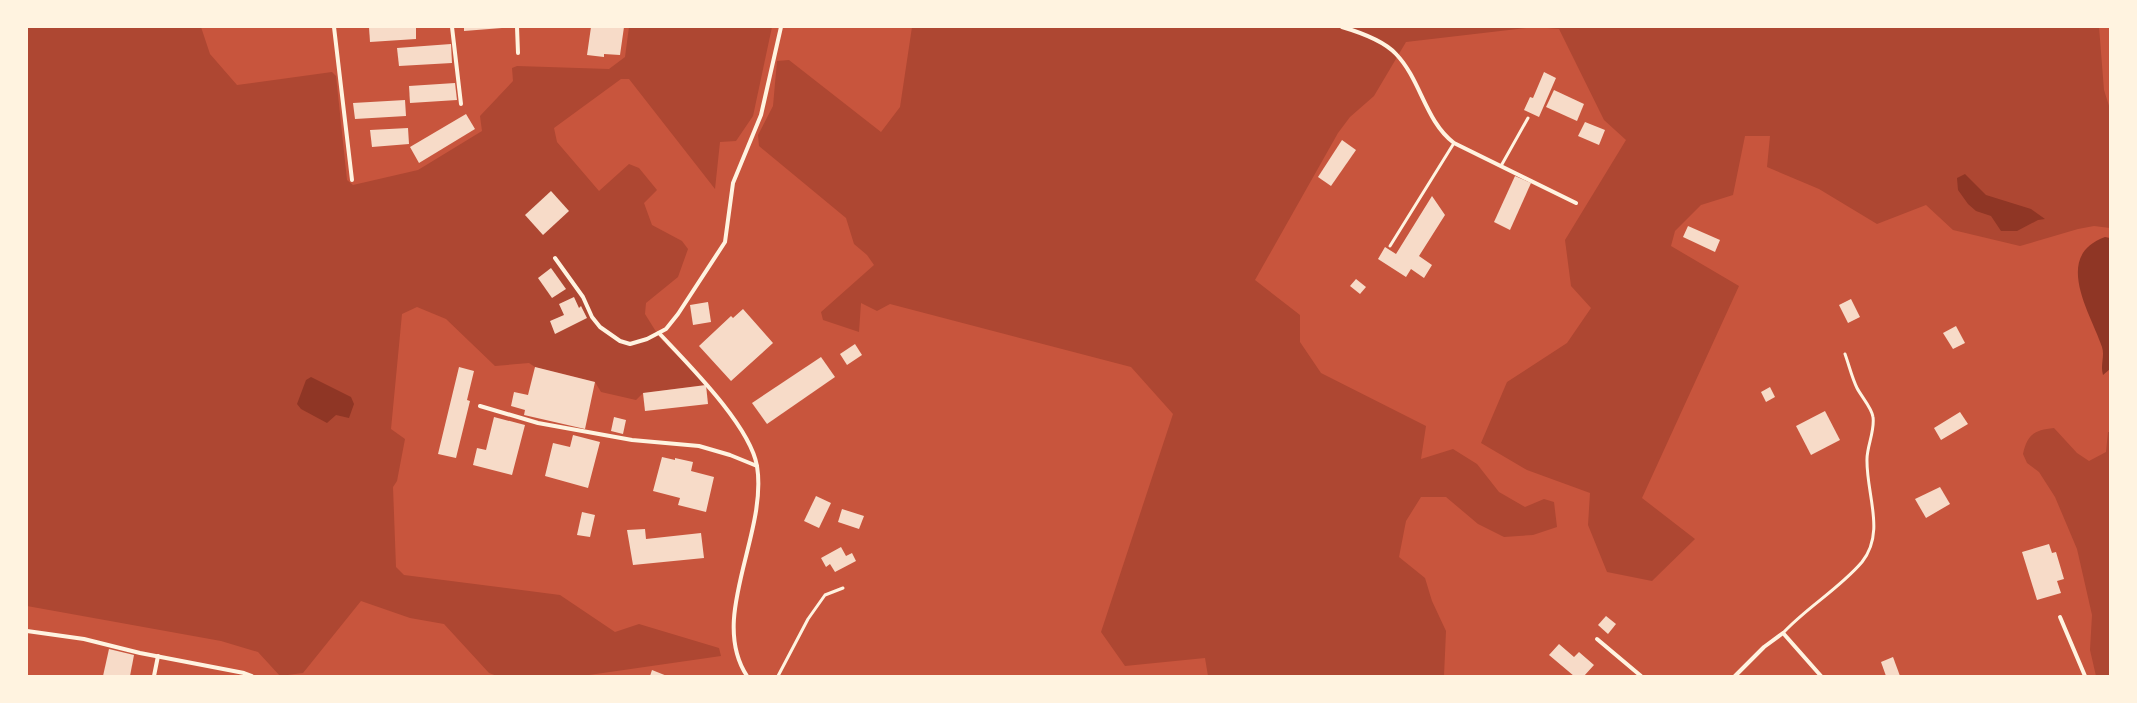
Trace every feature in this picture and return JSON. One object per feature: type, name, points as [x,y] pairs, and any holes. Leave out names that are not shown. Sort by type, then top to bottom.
[{"type":"street","points":[[334,27],[352,180]]},
{"type":"street","points":[[452,27],[460,104]]},
{"type":"street","points":[[517,27],[518,53]]},
{"type":"street","points":[[556,258],[583,297],[592,317],[600,327],[620,341],[630,344],[647,339],[666,329],[678,314],[725,242],[733,183],[761,115],[781,27]]},
{"type":"street","points":[[1342,27],[1386,45],[1396,54],[1435,123],[1445,136],[1454,143],[1576,203]]},
{"type":"street","points":[[659,333],[710,389],[739,427],[753,454],[757,466],[756,518],[735,600],[736,655],[747,676]]},
{"type":"street","points":[[480,406],[554,426],[632,440],[699,446],[730,455],[757,466]]},
{"type":"street","points":[[2060,617],[2085,676]]},
{"type":"street","points":[[27,631],[84,639],[158,656],[244,673],[252,676]]},
{"type":"street","points":[[1735,676],[1764,647],[1783,633],[1821,676]]},
{"type":"street","points":[[1596,639],[1641,676]]},
{"type":"street","points":[[154,676],[158,656]]},
{"type":"lane","points":[[1501,166],[1528,118]]},
{"type":"lane","points":[[1390,246],[1454,143]]},
{"type":"lane","points":[[1783,633],[1795,620],[1842,582],[1862,561],[1872,544],[1875,523],[1870,497],[1867,459],[1873,416],[1856,387],[1846,354]]},
{"type":"lane","points":[[778,676],[808,619],[825,595],[843,588]]},
{"type":"shaded area","points":[[27,27],[201,27],[210,54],[237,85],[332,72],[336,76],[347,180],[353,185],[418,170],[482,131],[480,116],[513,81],[512,68],[517,66],[609,69],[625,57],[629,27],[772,27],[753,116],[736,141],[720,142],[715,189],[629,79],[621,79],[554,128],[557,142],[599,191],[629,164],[639,168],[657,190],[644,203],[652,225],[682,241],[688,249],[678,277],[646,303],[645,314],[660,338],[706,385],[643,393],[636,400],[601,392],[595,382],[535,367],[529,363],[495,366],[446,319],[417,307],[402,314],[391,429],[405,439],[397,481],[393,487],[396,567],[404,575],[560,595],[615,632],[639,624],[719,648],[721,656],[582,676],[497,676],[489,673],[444,624],[410,618],[361,601],[303,673],[280,676],[258,652],[221,641],[27,606]]},
{"type":"shaded area","points":[[912,27],[1535,27],[1406,42],[1374,96],[1350,117],[1338,133],[1255,280],[1300,315],[1300,342],[1321,373],[1426,426],[1421,459],[1453,449],[1477,464],[1499,492],[1525,507],[1544,499],[1554,502],[1557,527],[1533,535],[1504,537],[1478,524],[1446,497],[1421,497],[1406,521],[1399,557],[1425,578],[1432,601],[1446,631],[1444,676],[1208,676],[1205,658],[1125,666],[1101,632],[1173,414],[1131,367],[890,304],[877,311],[861,303],[859,332],[823,320],[821,312],[874,265],[867,255],[854,244],[846,218],[759,146],[758,135],[773,106],[777,61],[789,60],[881,132],[900,107]]},
{"type":"shaded area","points":[[1535,27],[2099,27],[2104,90],[2110,109],[2110,228],[2094,226],[2078,229],[2020,246],[1953,230],[1926,205],[1877,224],[1819,189],[1767,167],[1770,136],[1745,136],[1733,195],[1701,205],[1675,231],[1671,246],[1739,286],[1642,498],[1695,539],[1652,581],[1607,572],[1588,525],[1590,493],[1527,470],[1481,443],[1507,382],[1567,343],[1591,308],[1571,286],[1565,240],[1626,140],[1604,120],[1559,29]]},
{"type":"shaded area","points":[[1965,174],[1986,195],[2031,209],[2045,219],[2038,220],[2017,231],[2001,231],[1991,216],[1976,211],[1968,204],[1958,190],[1957,178]]},
{"type":"shaded area","points":[[2105,237],[2110,238],[2110,369],[2103,375],[2102,347],[2084,303],[2078,271],[2081,258],[2089,246]]},
{"type":"shaded area","points":[[311,377],[351,397],[354,404],[349,418],[336,415],[327,423],[301,409],[297,404],[306,380]]},
{"type":"shaded area","points":[[2054,428],[2077,453],[2089,461],[2106,452],[2108,432],[2110,432],[2110,676],[2096,676],[2090,650],[2092,615],[2077,549],[2055,497],[2039,472],[2027,463],[2023,454],[2027,442],[2032,435],[2041,430]]},
{"type":"building","points":[[369,27],[416,27],[416,39],[370,42]]},
{"type":"building","points":[[464,27],[502,27],[502,28],[464,31]]},
{"type":"building","points":[[591,27],[624,27],[620,55],[604,54],[604,57],[587,55]]},
{"type":"building","points":[[451,44],[452,63],[399,66],[397,48]]},
{"type":"building","points":[[1544,72],[1556,78],[1539,117],[1524,110],[1530,97],[1533,98]]},
{"type":"building","points":[[455,83],[457,100],[410,103],[409,86]]},
{"type":"building","points":[[1554,90],[1584,104],[1577,121],[1546,107]]},
{"type":"building","points":[[405,100],[406,116],[355,119],[353,103]]},
{"type":"building","points":[[466,114],[475,129],[419,163],[410,147]]},
{"type":"building","points":[[1585,122],[1605,130],[1599,145],[1578,136]]},
{"type":"building","points":[[408,128],[409,144],[372,147],[370,130]]},
{"type":"building","points":[[1342,140],[1356,150],[1331,186],[1318,177]]},
{"type":"building","points":[[1515,176],[1531,183],[1510,230],[1494,222]]},
{"type":"building","points":[[551,191],[569,211],[543,235],[525,215]]},
{"type":"building","points":[[1432,196],[1445,215],[1419,256],[1432,265],[1424,278],[1411,269],[1406,277],[1378,259],[1385,247],[1396,254]]},
{"type":"building","points":[[1688,226],[1720,240],[1715,252],[1683,237]]},
{"type":"building","points":[[551,268],[566,289],[552,298],[538,278]]},
{"type":"building","points":[[1356,279],[1366,287],[1360,294],[1350,286]]},
{"type":"building","points":[[574,297],[579,308],[581,306],[587,318],[555,334],[550,321],[564,315],[559,304]]},
{"type":"building","points":[[1851,299],[1860,317],[1848,323],[1839,305]]},
{"type":"building","points":[[708,302],[711,322],[693,325],[690,305]]},
{"type":"building","points":[[743,309],[773,343],[731,381],[699,346],[731,316],[733,318]]},
{"type":"building","points":[[1956,326],[1965,343],[1953,349],[1943,333]]},
{"type":"building","points":[[855,344],[862,355],[847,365],[840,354]]},
{"type":"building","points":[[821,357],[835,377],[767,424],[752,403]]},
{"type":"building","points":[[459,367],[474,371],[467,400],[470,401],[456,458],[438,454]]},
{"type":"building","points":[[535,367],[595,382],[585,429],[524,415],[525,410],[511,406],[514,392],[528,395]]},
{"type":"building","points":[[706,385],[708,404],[645,411],[643,393]]},
{"type":"building","points":[[1770,387],[1775,397],[1766,402],[1761,392]]},
{"type":"building","points":[[1825,411],[1840,440],[1811,455],[1796,426]]},
{"type":"building","points":[[1960,412],[1968,424],[1941,440],[1934,428]]},
{"type":"building","points":[[494,417],[525,425],[512,475],[473,465],[477,448],[486,450]]},
{"type":"building","points":[[614,417],[626,420],[623,434],[611,431]]},
{"type":"building","points":[[573,435],[600,442],[588,488],[545,476],[553,443],[570,447]]},
{"type":"building","points":[[662,457],[693,462],[691,471],[714,477],[706,512],[678,505],[680,498],[653,491]]},
{"type":"building","points":[[1940,487],[1950,504],[1926,518],[1915,499]]},
{"type":"building","points":[[816,496],[831,503],[819,528],[804,521]]},
{"type":"building","points":[[842,509],[864,516],[859,529],[838,522]]},
{"type":"building","points":[[582,512],[595,515],[590,537],[577,535]]},
{"type":"building","points":[[645,529],[646,539],[701,533],[704,558],[633,565],[627,530]]},
{"type":"building","points":[[2049,544],[2052,553],[2056,552],[2064,579],[2057,581],[2061,593],[2037,600],[2022,552]]},
{"type":"building","points":[[841,547],[846,556],[852,553],[856,561],[835,572],[830,564],[826,567],[821,558]]},
{"type":"building","points":[[1606,616],[1616,624],[1608,634],[1598,625]]},
{"type":"building","points":[[1559,644],[1574,657],[1579,652],[1594,665],[1584,676],[1574,676],[1549,655]]},
{"type":"building","points":[[109,649],[134,655],[130,676],[103,676]]},
{"type":"building","points":[[1893,657],[1900,676],[1886,676],[1881,662]]},
{"type":"building","points":[[652,670],[667,676],[650,676]]}]
